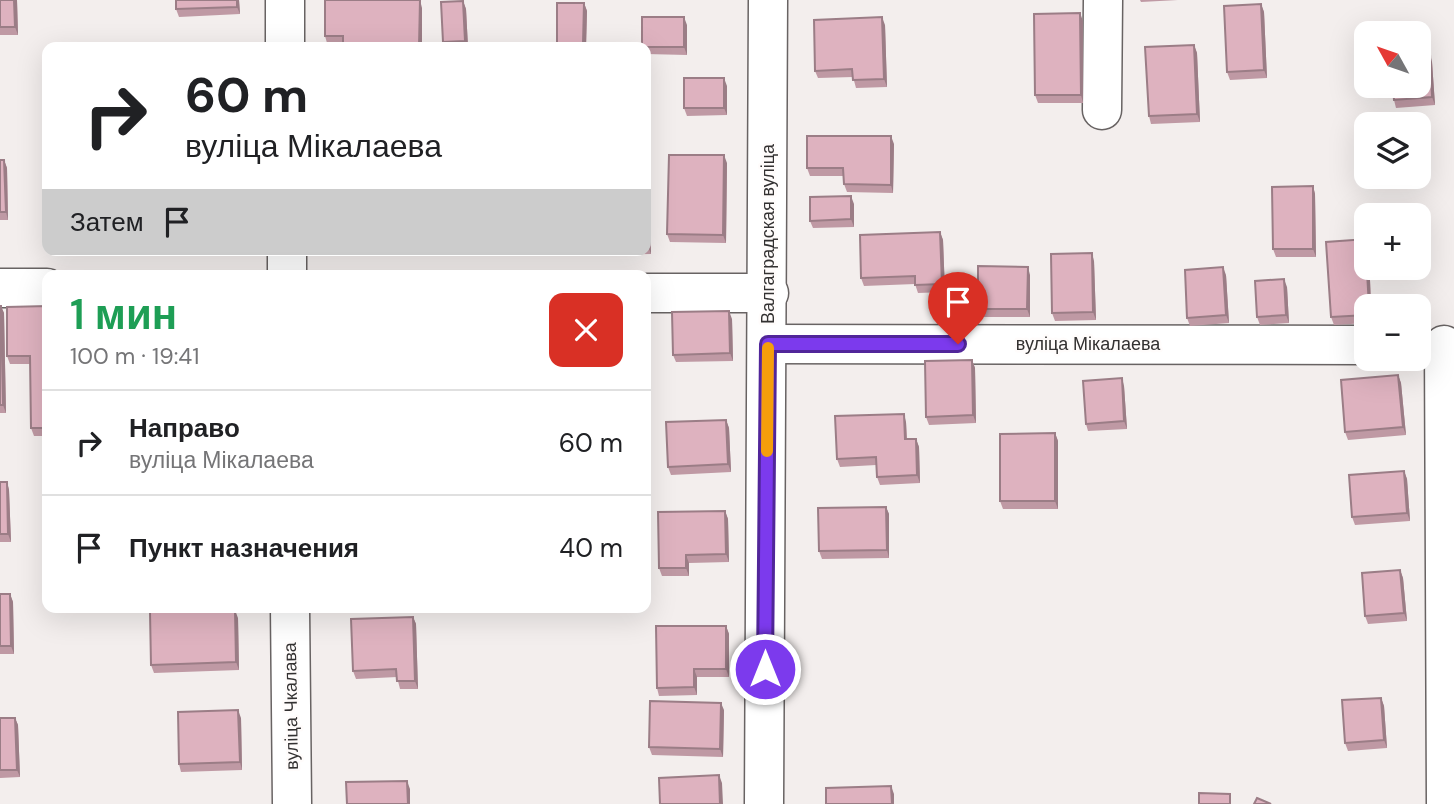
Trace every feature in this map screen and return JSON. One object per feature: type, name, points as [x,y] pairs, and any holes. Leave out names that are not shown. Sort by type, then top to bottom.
[{"type":"street","points":[[285,0],[285,42]]},
{"type":"street","name":"Валгаградская вуліца","points":[[764,804],[769,293],[768,0]]},
{"type":"street","points":[[1102,110],[1103,0]]},
{"type":"street","points":[[0,288],[42,288]]},
{"type":"street","points":[[651,293],[769,293]]},
{"type":"street","name":"вуліца Мікалаева","points":[[768,344],[1354,345]]},
{"type":"street","points":[[1439,345],[1446,804]]},
{"type":"street","name":"вуліца Чкалава","points":[[290,613],[292,804]]},
{"type":"building","points":[[0,0],[14,0],[15,27],[0,27]]},
{"type":"building","points":[[176,0],[237,0],[237,7],[176,9]]},
{"type":"building","points":[[325,0],[420,0],[419,42],[343,42],[343,36],[325,36]]},
{"type":"building","points":[[463,1],[465,41],[443,42],[441,2]]},
{"type":"building","points":[[557,3],[584,3],[583,42],[557,42]]},
{"type":"building","points":[[1261,4],[1264,70],[1227,72],[1224,6]]},
{"type":"building","points":[[1080,13],[1081,95],[1035,95],[1034,14]]},
{"type":"building","points":[[642,17],[684,17],[684,47],[651,47],[651,42],[642,42]]},
{"type":"building","points":[[882,17],[884,79],[853,80],[852,69],[815,71],[814,20]]},
{"type":"building","points":[[1194,45],[1197,114],[1149,116],[1145,47]]},
{"type":"building","points":[[684,78],[724,78],[724,108],[684,108]]},
{"type":"building","points":[[807,136],[891,136],[891,185],[844,184],[843,168],[807,168]]},
{"type":"building","points":[[669,155],[724,155],[723,235],[667,234]]},
{"type":"building","points":[[0,160],[4,160],[6,212],[0,212]]},
{"type":"building","points":[[1313,186],[1313,249],[1273,249],[1272,187]]},
{"type":"building","points":[[851,196],[851,219],[810,221],[810,197]]},
{"type":"building","points":[[940,232],[942,284],[915,285],[915,276],[861,278],[860,235]]},
{"type":"building","points":[[1354,240],[1354,280],[1367,280],[1368,294],[1354,294],[1354,316],[1331,317],[1326,242]]},
{"type":"building","points":[[1092,253],[1093,312],[1052,313],[1051,254]]},
{"type":"building","points":[[978,266],[1028,267],[1027,309],[978,309]]},
{"type":"building","points":[[1223,267],[1226,315],[1187,318],[1185,270]]},
{"type":"building","points":[[1284,279],[1286,315],[1257,317],[1255,281]]},
{"type":"building","points":[[1,306],[3,405],[0,405]]},
{"type":"building","points":[[42,306],[42,428],[31,428],[30,356],[7,356],[7,307]]},
{"type":"building","points":[[729,311],[730,353],[673,355],[672,312]]},
{"type":"building","points":[[972,360],[973,415],[926,417],[925,361]]},
{"type":"building","points":[[1398,375],[1403,427],[1345,432],[1341,380]]},
{"type":"building","points":[[1122,378],[1124,421],[1086,424],[1083,381]]},
{"type":"building","points":[[904,414],[905,439],[916,439],[917,475],[877,477],[876,457],[837,459],[835,416]]},
{"type":"building","points":[[726,420],[728,464],[668,467],[666,422]]},
{"type":"building","points":[[1055,433],[1055,501],[1000,501],[1000,434]]},
{"type":"building","points":[[1404,471],[1407,513],[1352,517],[1349,475]]},
{"type":"building","points":[[0,482],[7,482],[8,534],[0,534]]},
{"type":"building","points":[[886,507],[887,550],[819,551],[818,508]]},
{"type":"building","points":[[725,511],[726,554],[686,555],[686,568],[659,568],[658,512]]},
{"type":"building","points":[[1400,570],[1404,613],[1365,616],[1362,573]]},
{"type":"building","points":[[0,594],[10,594],[11,646],[0,646]]},
{"type":"building","points":[[150,613],[235,613],[236,662],[151,665]]},
{"type":"building","points":[[413,617],[415,681],[397,681],[396,669],[353,671],[351,619]]},
{"type":"building","points":[[656,626],[726,626],[726,669],[694,669],[694,687],[657,688]]},
{"type":"building","points":[[1381,698],[1384,740],[1345,743],[1342,700]]},
{"type":"building","points":[[650,701],[721,703],[720,749],[649,747]]},
{"type":"building","points":[[238,710],[240,762],[179,764],[178,712]]},
{"type":"building","points":[[0,718],[15,718],[17,770],[0,770]]},
{"type":"building","points":[[719,775],[720,804],[660,804],[659,778]]},
{"type":"building","points":[[407,781],[408,804],[347,804],[346,782]]},
{"type":"building","points":[[891,786],[892,804],[826,804],[826,788]]},
{"type":"building","points":[[1199,793],[1230,794],[1230,804],[1199,804]]},
{"type":"building","points":[[1257,798],[1271,804],[1254,804]]},
{"type":"slow traffic","points":[[767,451],[768,348]]},
{"type":"route","points":[[765,669],[768,344],[958,344]]}]
